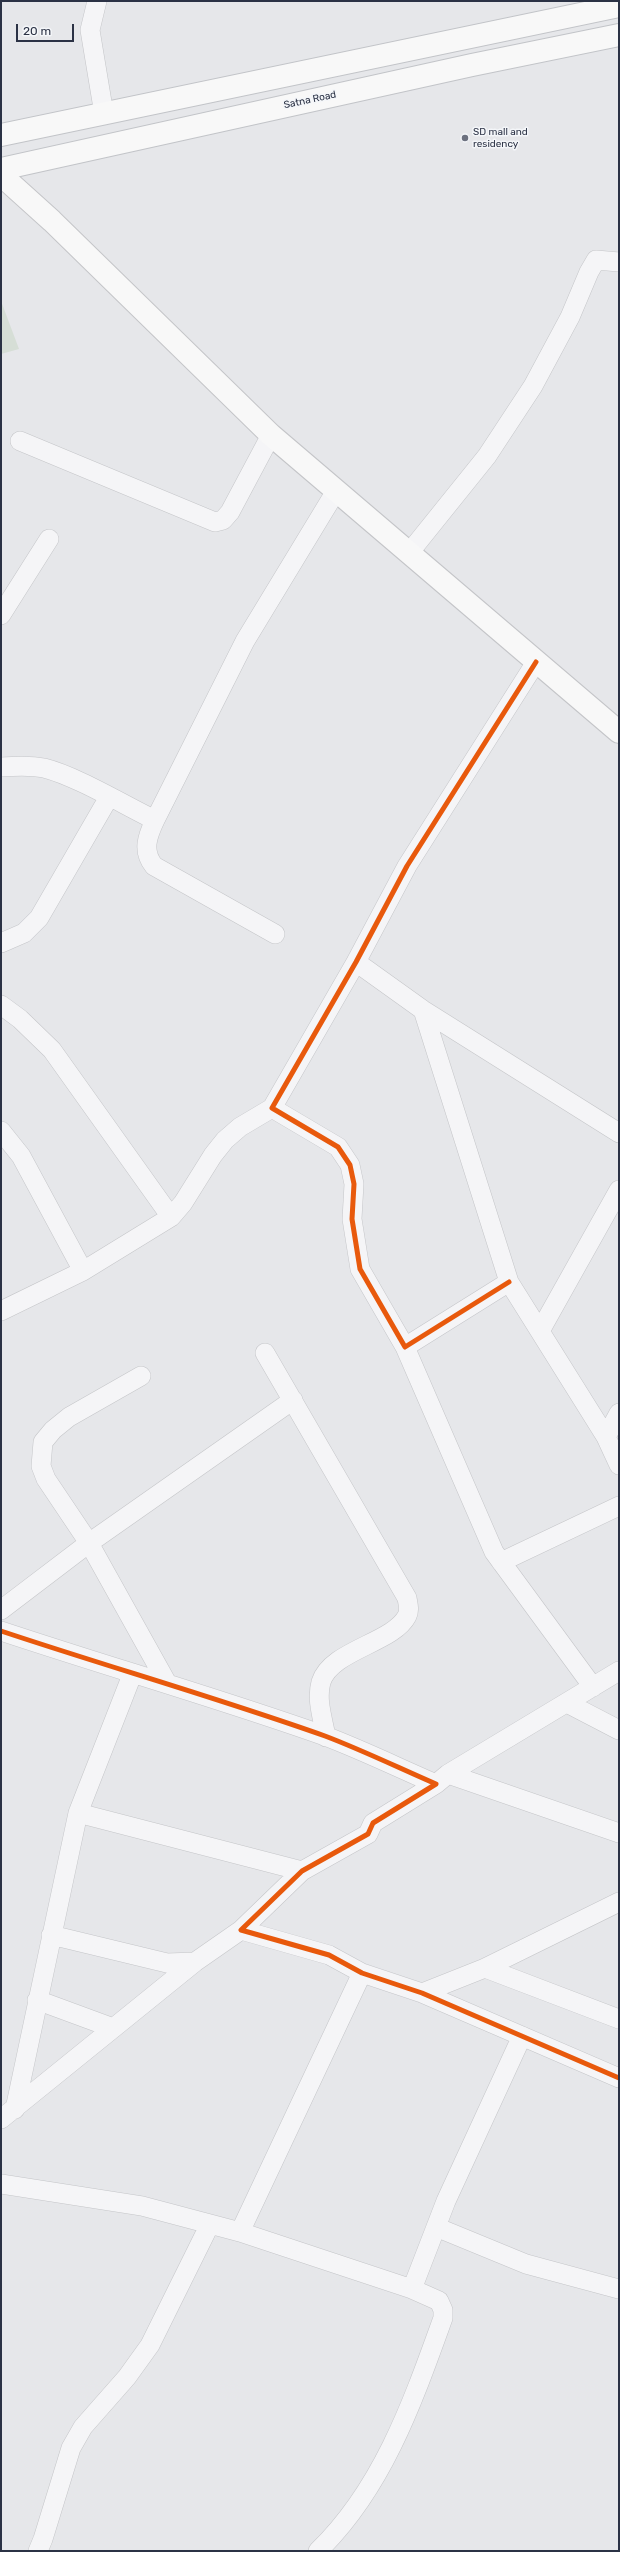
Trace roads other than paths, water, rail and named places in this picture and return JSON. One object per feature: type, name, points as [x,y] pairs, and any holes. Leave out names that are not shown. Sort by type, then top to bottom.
[{"type":"main road","points":[[1,135],[619,6]]},
{"type":"main road","name":"Satna Road","points":[[1,169],[472,65],[619,35]]},
{"type":"main road","points":[[1,176],[52,220],[271,435],[619,732]]},
{"type":"street","points":[[97,1],[90,30],[104,114]]},
{"type":"street","points":[[409,553],[487,456],[533,386],[570,317],[589,272],[596,260],[619,262]]},
{"type":"street","points":[[20,441],[214,522],[223,520],[230,512],[271,435]]},
{"type":"street","points":[[275,934],[154,866],[147,857],[146,844],[155,820],[245,641],[336,491]]},
{"type":"street","points":[[1,615],[49,539]]},
{"type":"street","points":[[1,1311],[83,1271],[171,1217],[183,1203],[213,1154],[225,1140],[272,1108],[356,962],[407,866],[536,662]]},
{"type":"street","points":[[1,767],[32,766],[45,769],[109,797],[155,820]]},
{"type":"street","points":[[1,943],[24,933],[40,918],[109,797]]},
{"type":"street","points":[[356,962],[423,1010],[619,1133]]},
{"type":"street","points":[[1,1006],[20,1019],[52,1050],[171,1217]]},
{"type":"street","points":[[423,1010],[509,1282],[606,1437],[619,1465]]},
{"type":"street","points":[[272,1108],[338,1147],[350,1165],[354,1184],[352,1219],[360,1269],[405,1347],[494,1552],[593,1687]]},
{"type":"street","points":[[1,1131],[21,1156],[83,1271]]},
{"type":"street","points":[[540,1331],[619,1190]]},
{"type":"street","points":[[405,1347],[509,1282]]},
{"type":"street","points":[[265,1353],[407,1598],[409,1607],[407,1617],[398,1626],[340,1660],[325,1674],[321,1681],[319,1699],[326,1737]]},
{"type":"street","points":[[141,1376],[69,1417],[53,1430],[44,1442],[41,1466],[46,1479],[89,1543],[167,1683]]},
{"type":"street","points":[[1,1610],[89,1543],[293,1400]]},
{"type":"street","points":[[606,1437],[619,1414]]},
{"type":"street","points":[[501,1562],[619,1506]]},
{"type":"street","points":[[1,1631],[132,1675],[167,1683],[326,1737],[442,1779],[619,1833]]},
{"type":"street","points":[[8,2114],[195,1962],[241,1930],[302,1871],[368,1834],[373,1823],[619,1671]]},
{"type":"street","points":[[8,2114],[37,2000],[78,1813],[132,1675]]},
{"type":"street","points":[[567,1703],[619,1730]]},
{"type":"street","points":[[78,1813],[302,1871]]},
{"type":"street","points":[[422,1993],[485,1968],[619,1902]]},
{"type":"street","points":[[241,1930],[329,1955],[362,1973],[422,1993],[619,2078]]},
{"type":"street","points":[[51,1935],[167,1963],[195,1962]]},
{"type":"street","points":[[485,1968],[619,2019]]},
{"type":"street","points":[[240,2232],[362,1973]]},
{"type":"street","points":[[37,2000],[113,2028]]},
{"type":"street","points":[[412,2289],[446,2201],[522,2036]]},
{"type":"street","points":[[1,2184],[142,2206],[240,2232],[412,2289],[433,2298],[442,2306],[443,2318],[409,2412],[396,2440],[336,2534],[318,2551]]},
{"type":"street","points":[[38,2551],[71,2448],[83,2427],[127,2378],[150,2345],[210,2224]]},
{"type":"street","points":[[436,2227],[526,2264],[619,2289]]},
{"type":"place","name":"SD mall and residency","points":[[465,138]]}]
